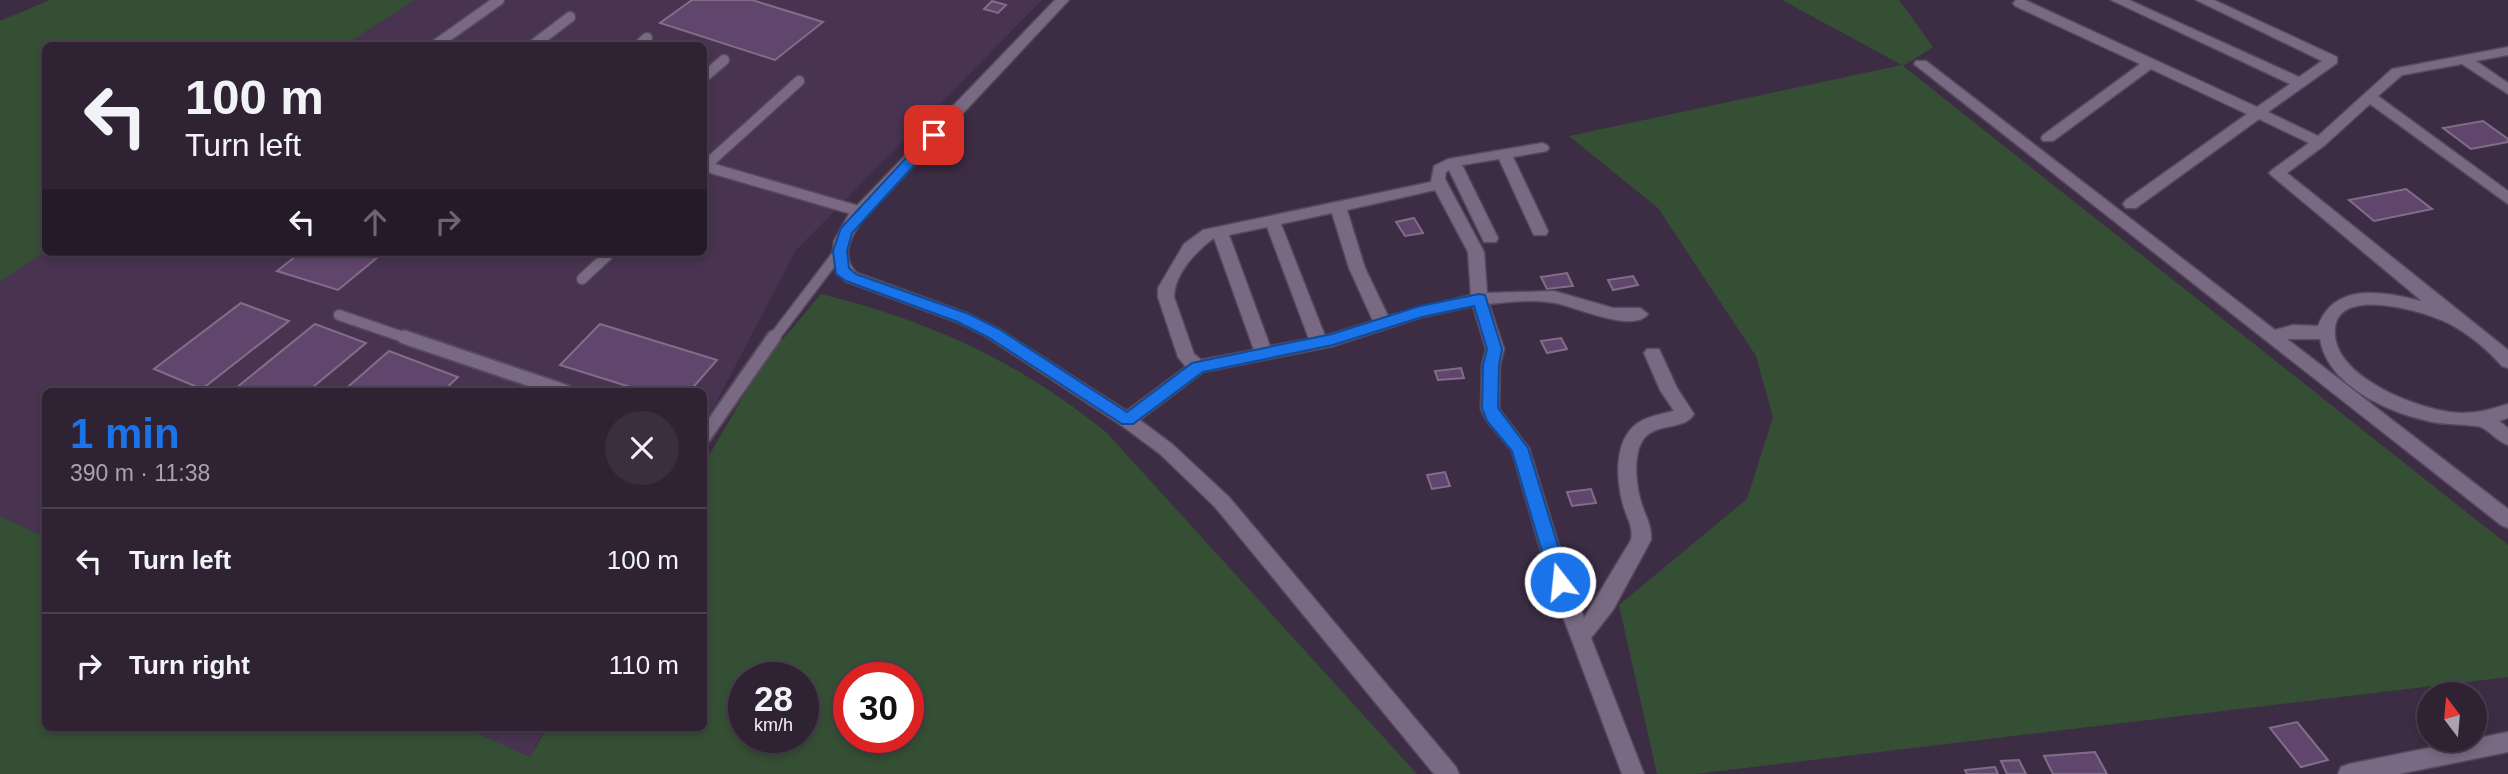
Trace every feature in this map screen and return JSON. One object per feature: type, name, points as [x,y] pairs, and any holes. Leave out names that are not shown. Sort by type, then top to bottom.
[{"type":"street","points":[[1062,0],[846,231],[840,251],[842,270],[851,277],[986,329],[1127,420],[1166,449],[1222,502],[1448,774]]},
{"type":"street","points":[[2118,0],[2300,83]]},
{"type":"street","points":[[2131,204],[2332,60],[2203,0]]},
{"type":"street","points":[[2020,3],[2320,142]]},
{"type":"street","points":[[2456,320],[2277,173],[2320,142],[2397,72],[2508,51]]},
{"type":"street","points":[[2464,60],[2508,90]]},
{"type":"street","points":[[1921,64],[2508,520]]},
{"type":"street","points":[[2048,138],[2150,64]]},
{"type":"street","points":[[2370,97],[2508,199]]},
{"type":"street","points":[[1542,148],[1453,162],[1439,169],[1436,174],[1438,185],[1476,252],[1479,299],[1495,349],[1491,365],[1490,408],[1493,416],[1520,448],[1560,582],[1633,774]]},
{"type":"street","points":[[1504,154],[1540,231]]},
{"type":"street","points":[[1453,162],[1490,238]]},
{"type":"street","points":[[1198,367],[1186,357],[1166,298],[1166,288],[1172,274],[1197,240],[1220,231],[1438,185]]},
{"type":"street","points":[[1338,205],[1357,268],[1383,324]]},
{"type":"street","points":[[1272,220],[1319,343]]},
{"type":"street","points":[[1220,231],[1237,285],[1264,354]]},
{"type":"street","points":[[1127,420],[1198,367],[1319,343],[1420,312],[1479,299],[1554,297],[1613,314],[1640,314]]},
{"type":"street","points":[[2508,362],[2502,346],[2456,320],[2413,304],[2376,299],[2360,300],[2336,310],[2329,318],[2326,333],[2333,353],[2357,379],[2393,402],[2424,414],[2454,421],[2484,420],[2508,411]]},
{"type":"street","points":[[2273,337],[2293,331],[2326,333]]},
{"type":"street","points":[[1580,636],[1593,624],[1613,594],[1642,538],[1641,526],[1631,503],[1629,482],[1633,440],[1643,428],[1685,414],[1669,390],[1654,354]]},
{"type":"street","points":[[2395,432],[2416,426],[2424,414]]},
{"type":"street","points":[[2484,420],[2508,438]]},
{"type":"street","points":[[2349,774],[2508,742]]},
{"type":"lane","points":[[440,42],[499,0]]},
{"type":"lane","points":[[537,42],[570,17]]},
{"type":"lane","points":[[642,42],[647,38]]},
{"type":"lane","points":[[707,74],[724,60]]},
{"type":"lane","points":[[707,163],[799,81]]},
{"type":"lane","points":[[707,167],[862,212]]},
{"type":"lane","points":[[707,432],[743,378],[840,251]]},
{"type":"lane","points":[[582,279],[607,256]]},
{"type":"lane","points":[[339,315],[555,388]]},
{"type":"shaded area","points":[[414,0],[1042,0],[796,250],[707,420],[707,388],[42,388],[42,536],[0,516],[0,282],[42,253],[42,256],[707,256],[707,42],[350,42]]},
{"type":"shaded area","points":[[473,731],[543,731],[530,757]]},
{"type":"green space","points":[[50,0],[414,0],[350,42],[42,42],[42,253],[0,282],[0,21]]},
{"type":"green space","points":[[1782,0],[1899,0],[1933,47],[1903,66],[2508,545],[2508,677],[2466,682],[2417,682],[2417,688],[1695,774],[1657,774],[1619,605],[1747,499],[1773,417],[1756,356],[1658,208],[1569,136],[1902,65]]},
{"type":"green space","points":[[821,294],[899,317],[971,346],[1040,384],[1106,432],[1417,774],[0,774],[0,516],[42,536],[42,731],[473,731],[530,757],[545,731],[707,731],[707,459],[762,364]]},
{"type":"building","points":[[692,0],[752,0],[823,22],[775,60],[660,23]]},
{"type":"building","points":[[992,1],[1006,5],[998,13],[984,9]]},
{"type":"building","points":[[2483,121],[2508,139],[2508,142],[2471,149],[2443,128]]},
{"type":"building","points":[[2406,189],[2432,209],[2374,221],[2349,200]]},
{"type":"building","points":[[1414,218],[1423,233],[1405,236],[1396,222]]},
{"type":"building","points":[[296,256],[379,256],[338,290],[277,271]]},
{"type":"building","points":[[1567,273],[1573,286],[1547,289],[1541,277]]},
{"type":"building","points":[[1633,276],[1638,285],[1613,290],[1608,280]]},
{"type":"building","points":[[241,303],[289,321],[203,388],[154,369]]},
{"type":"building","points":[[315,324],[366,343],[312,388],[236,388]]},
{"type":"building","points":[[600,324],[717,360],[692,388],[633,388],[560,365]]},
{"type":"building","points":[[1561,338],[1567,349],[1547,353],[1541,341]]},
{"type":"building","points":[[389,351],[458,377],[446,388],[347,388]]},
{"type":"building","points":[[1461,368],[1464,378],[1438,380],[1435,371]]},
{"type":"building","points":[[1445,472],[1450,486],[1432,489],[1427,475]]},
{"type":"building","points":[[1591,489],[1596,503],[1572,506],[1567,492]]},
{"type":"building","points":[[2297,722],[2328,760],[2301,767],[2270,728]]},
{"type":"building","points":[[2095,752],[2107,774],[2053,774],[2044,756]]},
{"type":"building","points":[[2019,760],[2026,774],[2007,774],[2001,761]]},
{"type":"building","points":[[1995,767],[1998,774],[1967,774],[1965,770]]},
{"type":"route","points":[[934,135],[855,218],[846,231],[840,251],[839,262],[842,270],[851,277],[964,318],[993,333],[1127,420],[1198,367],[1333,340],[1420,312],[1479,299],[1495,349],[1491,365],[1488,401],[1490,408],[1493,416],[1520,448],[1560,582]]}]
